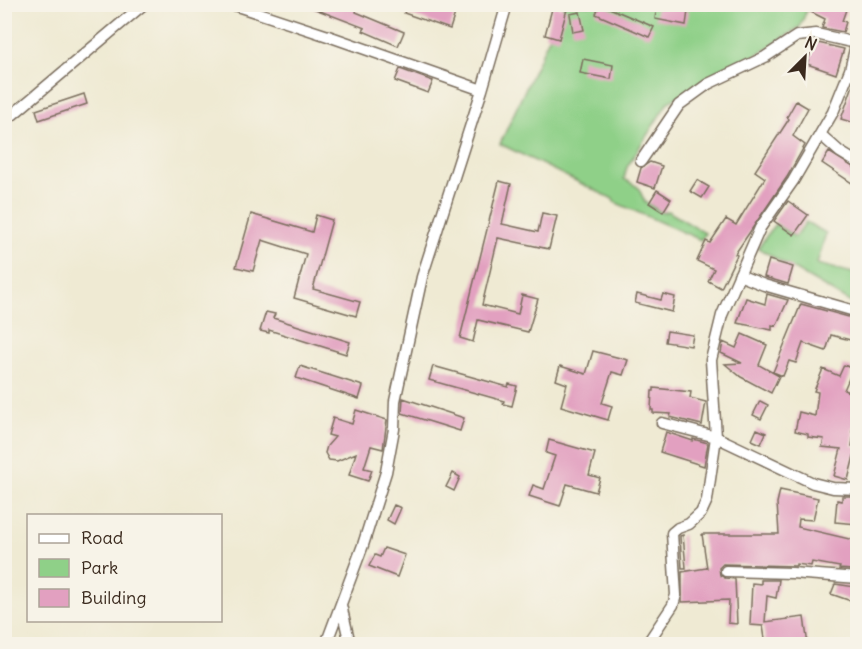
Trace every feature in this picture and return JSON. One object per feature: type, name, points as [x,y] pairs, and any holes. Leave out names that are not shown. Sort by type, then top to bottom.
[{"type":"street","points":[[4,122],[144,4]]},
{"type":"street","points":[[231,4],[482,90]]},
{"type":"street","points":[[326,645],[363,545],[386,472],[394,429],[395,400],[422,276],[507,4]]},
{"type":"street","points":[[640,161],[679,105],[708,84],[765,57],[797,36],[816,34],[857,40],[850,70],[821,135],[793,181],[760,228],[722,315],[711,360],[716,437],[707,500],[701,513],[689,524],[678,528],[672,534],[676,595],[673,605],[647,645]]},
{"type":"street","points":[[821,135],[840,152],[858,163]]},
{"type":"street","points":[[739,275],[764,285],[858,312]]},
{"type":"street","points":[[662,423],[716,437],[813,483],[833,489],[858,489]]},
{"type":"street","points":[[726,571],[858,578]]},
{"type":"street","points":[[341,605],[350,645]]},
{"type":"green space","points":[[564,5],[809,5],[800,27],[742,64],[668,102],[627,167],[624,179],[638,187],[645,202],[662,213],[668,211],[705,233],[701,240],[614,202],[613,199],[500,144]]},
{"type":"green space","points":[[806,222],[826,233],[817,264],[857,274],[853,304],[758,248],[775,224],[795,237]]},
{"type":"building","points":[[302,4],[358,4],[356,12],[404,32],[398,46],[363,31],[365,28]]},
{"type":"building","points":[[407,4],[458,4],[450,29],[404,13]]},
{"type":"building","points":[[600,4],[654,27],[649,37],[596,14]]},
{"type":"building","points":[[795,4],[848,4],[842,21],[846,22],[843,32],[822,28],[825,19]]},
{"type":"building","points":[[553,5],[567,9],[559,39],[545,35]]},
{"type":"building","points":[[657,5],[688,11],[686,25],[655,19]]},
{"type":"building","points":[[580,12],[584,30],[573,32],[570,14]]},
{"type":"building","points":[[814,42],[844,49],[836,74],[807,64]]},
{"type":"building","points":[[583,59],[613,65],[611,79],[580,73]]},
{"type":"building","points":[[400,69],[433,81],[428,93],[395,81]]},
{"type":"building","points":[[858,71],[858,124],[841,119]]},
{"type":"building","points":[[84,94],[87,104],[39,120],[36,110]]},
{"type":"building","points":[[796,101],[808,108],[793,136],[805,145],[787,177],[735,254],[737,255],[721,288],[708,281],[714,269],[697,261],[706,241],[710,243],[726,219],[736,225],[765,178],[755,171],[789,119],[787,117]]},
{"type":"building","points":[[829,152],[858,170],[858,187],[822,163]]},
{"type":"building","points":[[650,162],[662,166],[655,188],[637,182],[641,168]]},
{"type":"building","points":[[697,180],[709,187],[702,198],[690,191]]},
{"type":"building","points":[[499,181],[511,184],[502,224],[538,232],[542,213],[557,216],[549,249],[498,238],[482,305],[518,314],[522,295],[538,299],[528,332],[478,320],[473,342],[460,338]]},
{"type":"building","points":[[657,190],[671,199],[663,212],[649,203]]},
{"type":"building","points":[[788,201],[808,215],[794,235],[774,221]]},
{"type":"building","points":[[251,214],[312,232],[316,215],[332,220],[313,289],[360,302],[356,316],[294,298],[306,254],[262,240],[253,271],[236,267]]},
{"type":"building","points":[[769,260],[793,267],[788,284],[764,277]]},
{"type":"building","points":[[637,294],[661,300],[663,294],[675,297],[672,312],[635,303]]},
{"type":"building","points":[[767,294],[788,300],[776,326],[772,325],[772,330],[737,323],[746,298],[765,304]]},
{"type":"building","points":[[801,304],[856,319],[853,333],[858,333],[858,342],[831,335],[826,351],[803,343],[796,363],[789,361],[783,376],[773,372]]},
{"type":"building","points":[[266,312],[275,314],[273,318],[350,342],[346,354],[269,330],[269,333],[260,331]]},
{"type":"building","points":[[667,331],[693,335],[691,346],[665,342]]},
{"type":"building","points":[[742,334],[767,345],[759,365],[779,376],[771,393],[741,377],[725,364],[742,363],[721,353],[723,342],[736,348]]},
{"type":"building","points":[[593,351],[628,360],[623,375],[612,372],[602,403],[612,406],[608,420],[561,406],[567,384],[556,380],[560,366],[586,374]]},
{"type":"building","points":[[844,365],[853,369],[844,390],[858,396],[858,417],[852,432],[854,433],[852,446],[858,446],[858,456],[854,456],[848,480],[834,476],[841,449],[822,447],[824,439],[808,437],[808,434],[795,431],[799,412],[815,416],[818,392],[814,391],[823,369],[839,376]]},
{"type":"building","points":[[300,366],[363,386],[359,399],[296,378]]},
{"type":"building","points":[[433,366],[508,387],[509,384],[517,386],[512,406],[503,404],[504,401],[429,380]]},
{"type":"building","points":[[654,388],[691,392],[690,398],[706,402],[702,425],[670,417],[671,414],[653,413],[651,410]]},
{"type":"building","points":[[403,398],[464,418],[460,431],[402,413]]},
{"type":"building","points":[[760,401],[768,405],[761,419],[753,415]]},
{"type":"building","points":[[356,410],[387,420],[383,449],[371,446],[364,468],[372,470],[368,481],[349,475],[356,453],[337,461],[329,460],[325,453],[327,446],[335,437],[328,435],[333,418],[352,424]]},
{"type":"building","points":[[757,429],[766,433],[761,444],[752,440]]},
{"type":"building","points":[[666,432],[693,441],[693,439],[708,443],[704,466],[660,452]]},
{"type":"building","points":[[549,440],[595,453],[589,475],[600,478],[596,492],[567,484],[560,506],[529,496],[533,485],[544,489],[555,456],[546,453]]},
{"type":"building","points":[[453,473],[460,477],[454,491],[446,487]]},
{"type":"building","points":[[780,490],[818,498],[813,520],[799,519],[798,527],[858,541],[852,570],[812,562],[811,566],[723,564],[719,568],[720,575],[735,579],[737,624],[728,623],[729,600],[682,602],[682,572],[707,568],[702,534],[779,534],[777,503]]},
{"type":"building","points":[[842,496],[858,496],[858,524],[835,522],[837,500],[842,501]]},
{"type":"building","points":[[394,505],[401,508],[394,524],[387,520]]},
{"type":"building","points":[[683,535],[686,568],[682,568],[680,536]]},
{"type":"building","points":[[384,548],[405,555],[397,577],[369,566],[375,555],[380,557]]},
{"type":"building","points":[[761,580],[779,580],[776,598],[767,596],[765,622],[804,617],[808,645],[766,645],[763,626],[750,625],[752,583],[761,584]]},
{"type":"building","points":[[835,584],[856,587],[851,601],[831,594]]}]
